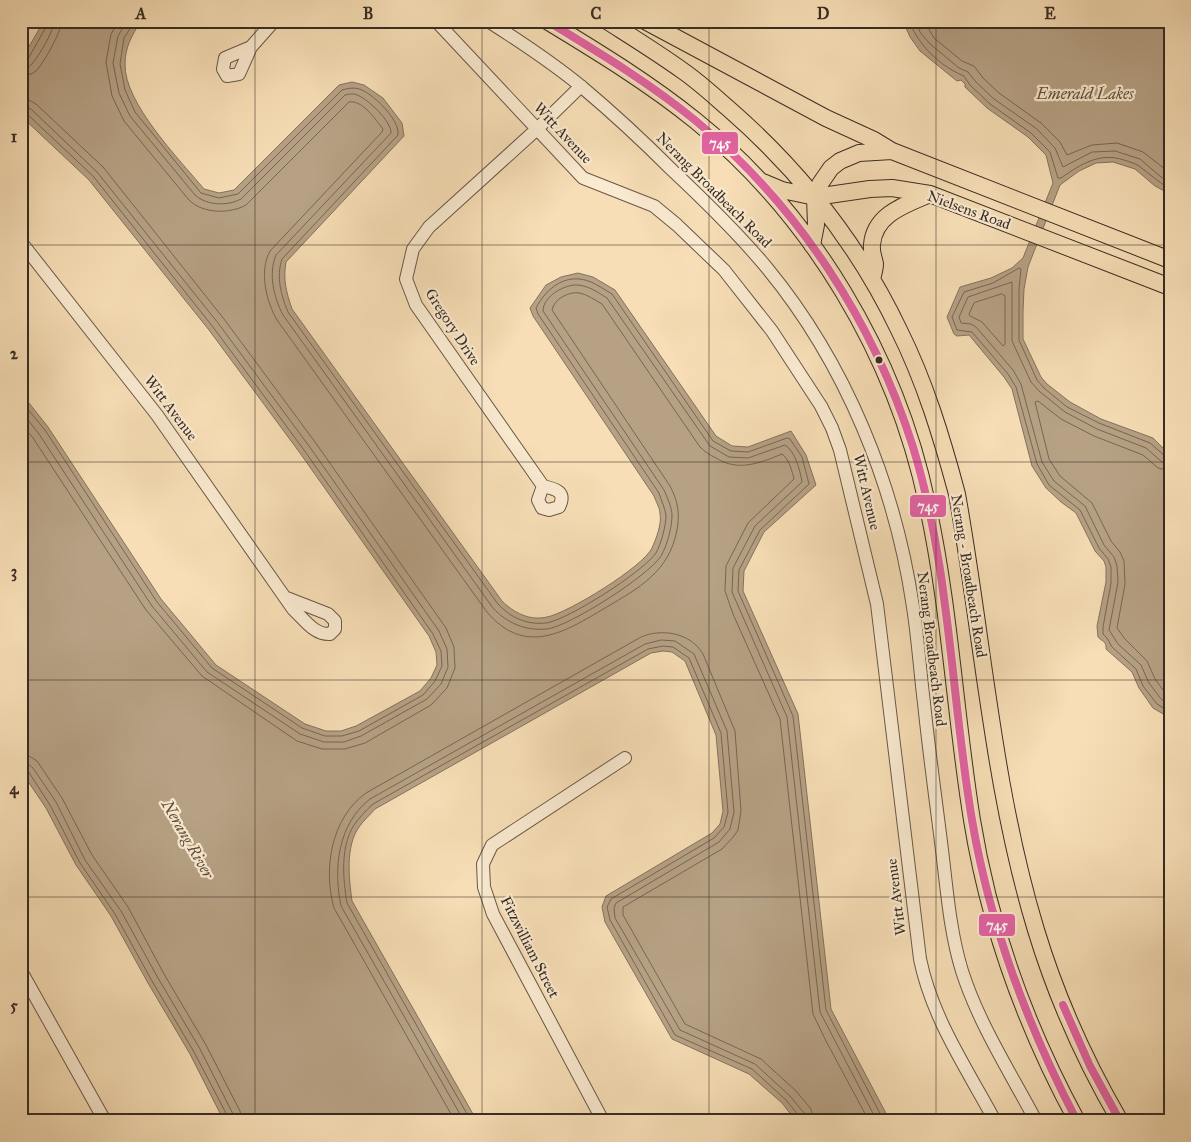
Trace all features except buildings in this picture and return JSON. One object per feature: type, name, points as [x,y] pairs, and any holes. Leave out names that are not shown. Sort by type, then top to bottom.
[{"type":"main road","name":"Nerang - Broadbeach Road","points":[[547,21],[631,73],[664,96],[699,123],[760,181],[812,245],[849,304],[877,356],[893,393],[912,446],[928,504],[938,564],[958,728],[972,822],[994,918],[1013,979],[1034,1034],[1077,1121]]},
{"type":"main road","name":"Nerang - Broadbeach Road","points":[[606,21],[684,71],[758,135],[815,197],[872,279],[900,332],[917,370],[947,456],[957,494],[1006,802],[1016,853],[1036,931],[1068,1018],[1090,1066],[1120,1121]]},
{"type":"main road","name":"Nielsens Road","points":[[645,21],[826,118],[874,140],[892,151],[1170,260]]},
{"type":"main road","points":[[812,245],[816,225],[815,197],[825,175],[840,161],[859,153],[892,151]]},
{"type":"main road","name":"Nielsens Road","points":[[760,181],[782,190],[815,197],[870,189],[892,188],[930,194],[1170,287]]},
{"type":"main road","points":[[872,279],[875,265],[872,246],[873,237],[883,220],[897,208],[930,194]]},
{"type":"street","points":[[251,47],[274,21]]},
{"type":"street","name":"Witt Avenue","points":[[436,21],[583,178],[654,206],[712,257],[737,285],[772,332],[821,406],[840,450],[877,604],[920,959],[925,982],[943,1024],[995,1121]]},
{"type":"street","name":"Nerang Broadbeach Road","points":[[488,21],[549,61],[581,86],[639,138],[719,215],[768,270],[810,329],[832,365],[861,423],[887,494],[897,530],[913,607],[955,945],[969,990],[978,1011],[1036,1121]]},
{"type":"street","name":"Gregory Drive","points":[[543,486],[416,305],[406,279],[413,249],[429,227],[538,129],[581,86]]},
{"type":"street","name":"Witt Avenue","points":[[21,242],[157,415],[286,598]]},
{"type":"street","name":"Fitzwilliam Street","points":[[604,1121],[493,914],[484,887],[483,864],[492,845],[625,758]]},
{"type":"street","points":[[21,971],[105,1121]]},
{"type":"water","name":"Nerang River","points":[[44,21],[141,21],[130,41],[125,58],[127,79],[133,96],[155,130],[204,189],[219,193],[234,190],[339,85],[352,82],[364,85],[383,98],[402,123],[404,136],[286,262],[285,280],[288,297],[292,309],[502,601],[517,612],[534,618],[547,617],[571,607],[604,588],[646,556],[654,544],[660,522],[659,509],[654,496],[533,316],[530,308],[546,285],[561,277],[578,273],[593,277],[615,290],[716,436],[732,446],[748,447],[791,431],[806,455],[816,485],[764,532],[744,571],[743,591],[798,714],[831,1009],[890,1121],[796,1121],[782,1103],[749,1074],[672,1039],[605,922],[602,907],[606,896],[712,833],[720,824],[723,811],[716,735],[685,661],[672,652],[663,651],[651,653],[375,809],[355,835],[349,863],[352,901],[477,1121],[224,1121],[190,1054],[111,916],[76,865],[46,808],[21,771],[21,393],[48,427],[161,599],[216,665],[305,724],[326,731],[341,731],[356,726],[420,691],[431,678],[437,665],[436,652],[429,636],[300,453],[209,330],[89,180],[21,116],[21,60]]},
{"type":"water","name":"Emerald Lakes","points":[[903,21],[1170,21],[1170,194],[1155,186],[1135,169],[1113,162],[1096,163],[1079,171],[1060,185],[1028,267],[1024,289],[1023,339],[1041,377],[1047,384],[1070,402],[1101,419],[1153,438],[1170,455],[1170,718],[1153,708],[1139,688],[1132,672],[1106,649],[1105,643],[1098,637],[1097,626],[1106,582],[1104,561],[1095,551],[1076,513],[1046,488],[1032,466],[1012,389],[969,335],[957,336],[954,334],[947,317],[960,287],[991,278],[1012,268],[1023,258],[1053,183],[1046,155],[1028,137],[987,108],[965,87],[961,80],[957,81],[920,51],[910,37]]},
{"type":"transit line","name":"745","points":[[547,21],[623,68],[660,94],[696,121],[733,154],[799,228],[828,268],[854,310],[877,354],[913,447],[935,539],[972,820],[989,898],[1012,974],[1042,1048],[1077,1121]]},
{"type":"transit line","name":"745","points":[[1063,1005],[1090,1066],[1120,1121]]}]
